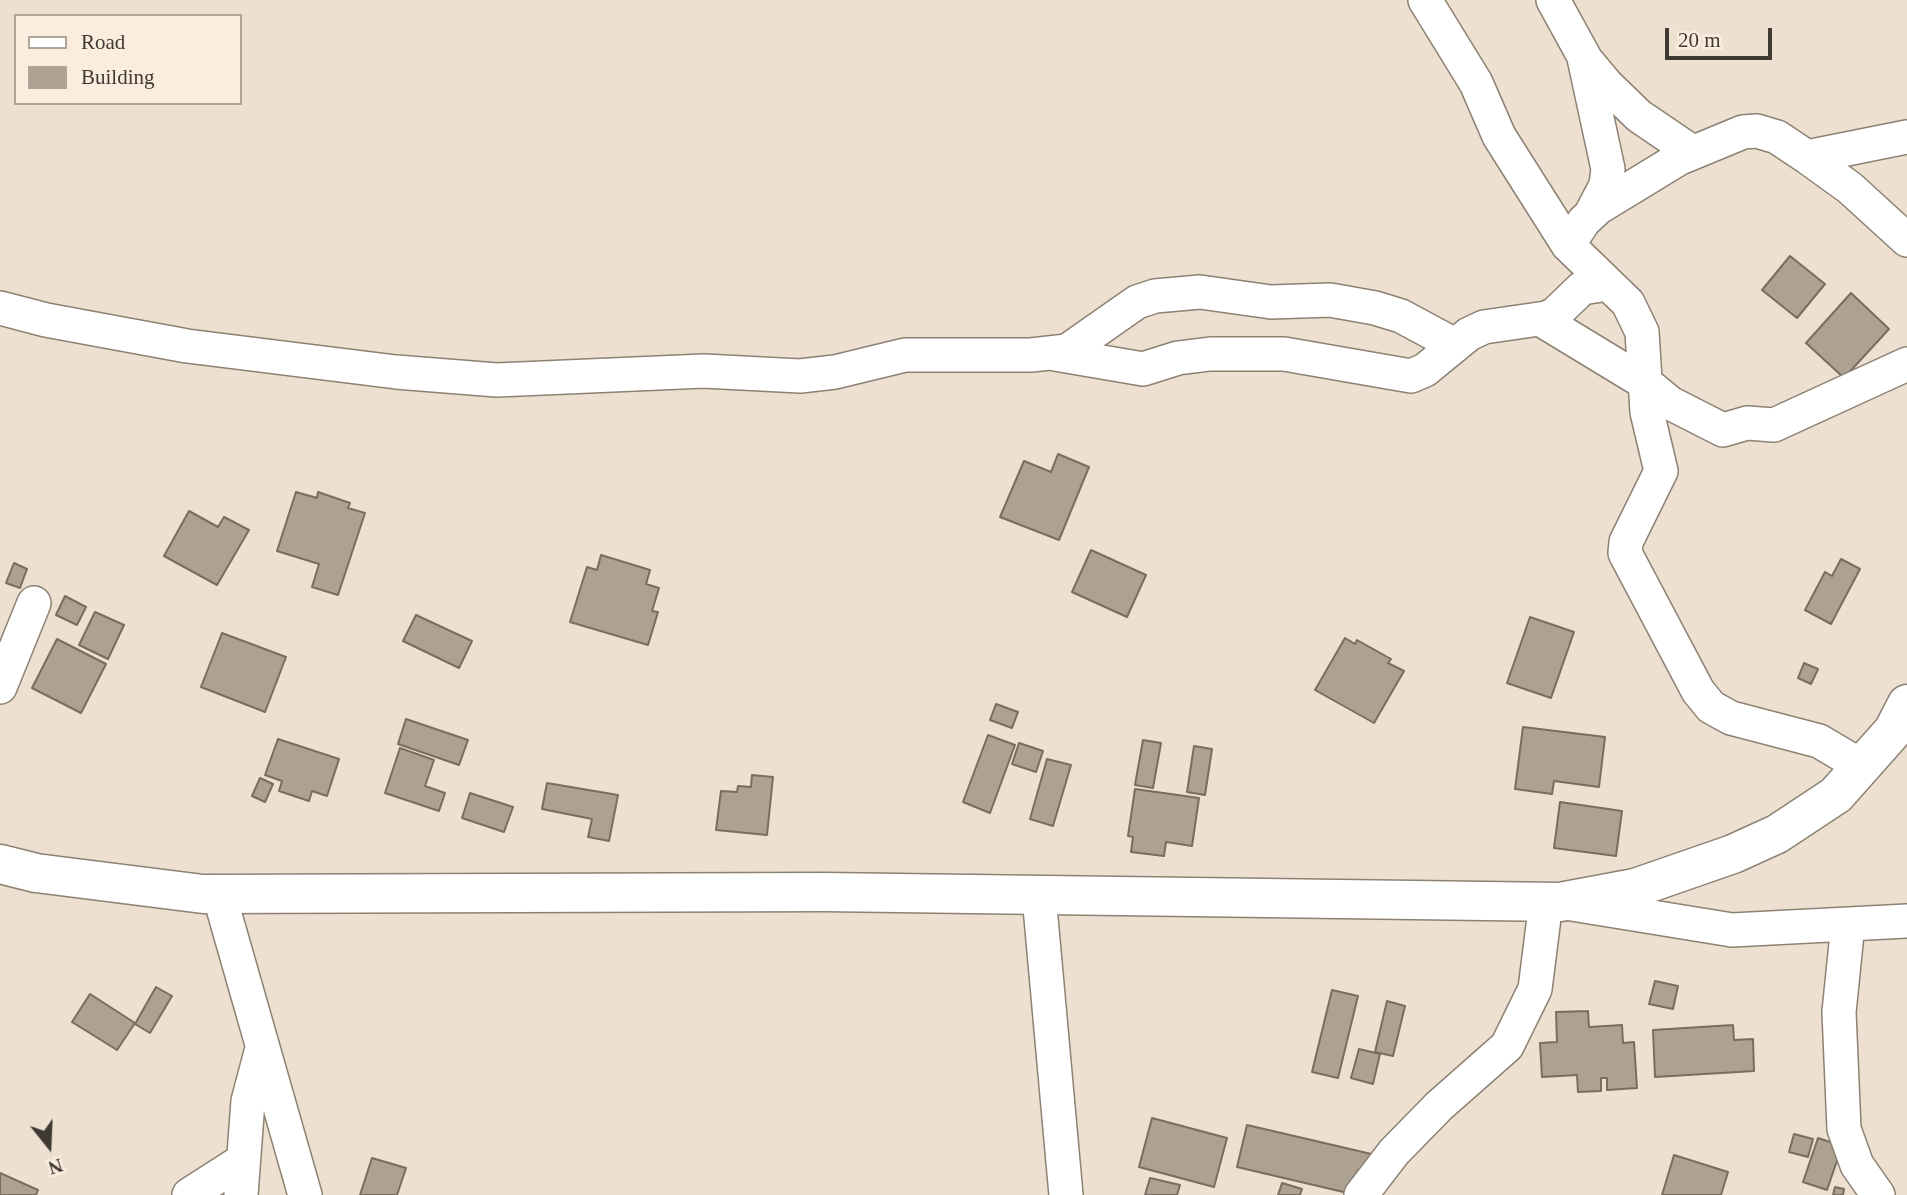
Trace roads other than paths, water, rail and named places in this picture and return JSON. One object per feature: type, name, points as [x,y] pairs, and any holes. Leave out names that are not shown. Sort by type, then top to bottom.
[{"type":"street","points":[[1425,0],[1476,83],[1499,136],[1568,245],[1628,303],[1642,332],[1649,422],[1661,471],[1626,542],[1625,553],[1698,691],[1711,707],[1731,719],[1819,741],[1863,767]]},
{"type":"street","points":[[1553,0],[1583,55],[1607,85],[1639,117],[1692,152]]},
{"type":"street","points":[[1568,245],[1590,215],[1606,186],[1608,169],[1583,55]]},
{"type":"street","points":[[1590,215],[1692,152],[1743,132],[1757,131],[1777,137],[1850,188],[1907,240]]},
{"type":"street","points":[[1807,157],[1907,137]]},
{"type":"street","points":[[0,308],[46,320],[200,348],[396,372],[496,380],[704,371],[800,376],[835,372],[905,355],[1049,353],[1143,369],[1178,358],[1210,354],[1284,354],[1411,376],[1425,370],[1453,344],[1484,327],[1540,319],[1555,314],[1582,288],[1608,284]]},
{"type":"street","points":[[1049,353],[1077,347],[1138,302],[1155,296],[1200,292],[1271,302],[1330,300],[1375,308],[1401,316],[1453,344]]},
{"type":"street","points":[[1540,319],[1647,384],[1670,404],[1723,430],[1747,423],[1774,425],[1907,364]]},
{"type":"street","points":[[0,687],[34,603]]},
{"type":"street","points":[[1553,902],[1635,888],[1733,854],[1777,834],[1836,795],[1894,731],[1907,704]]},
{"type":"street","points":[[0,864],[36,873],[219,894],[824,892],[1553,902],[1732,930],[1907,920]]},
{"type":"street","points":[[219,894],[305,1195]]},
{"type":"street","points":[[1040,896],[1066,1195]]},
{"type":"street","points":[[1361,1195],[1394,1152],[1430,1115],[1507,1046],[1535,989],[1553,902]]},
{"type":"street","points":[[1848,924],[1839,1012],[1844,1129],[1857,1165],[1878,1195]]},
{"type":"street","points":[[241,1195],[248,1101],[262,1050]]},
{"type":"street","points":[[189,1195],[242,1161]]}]
